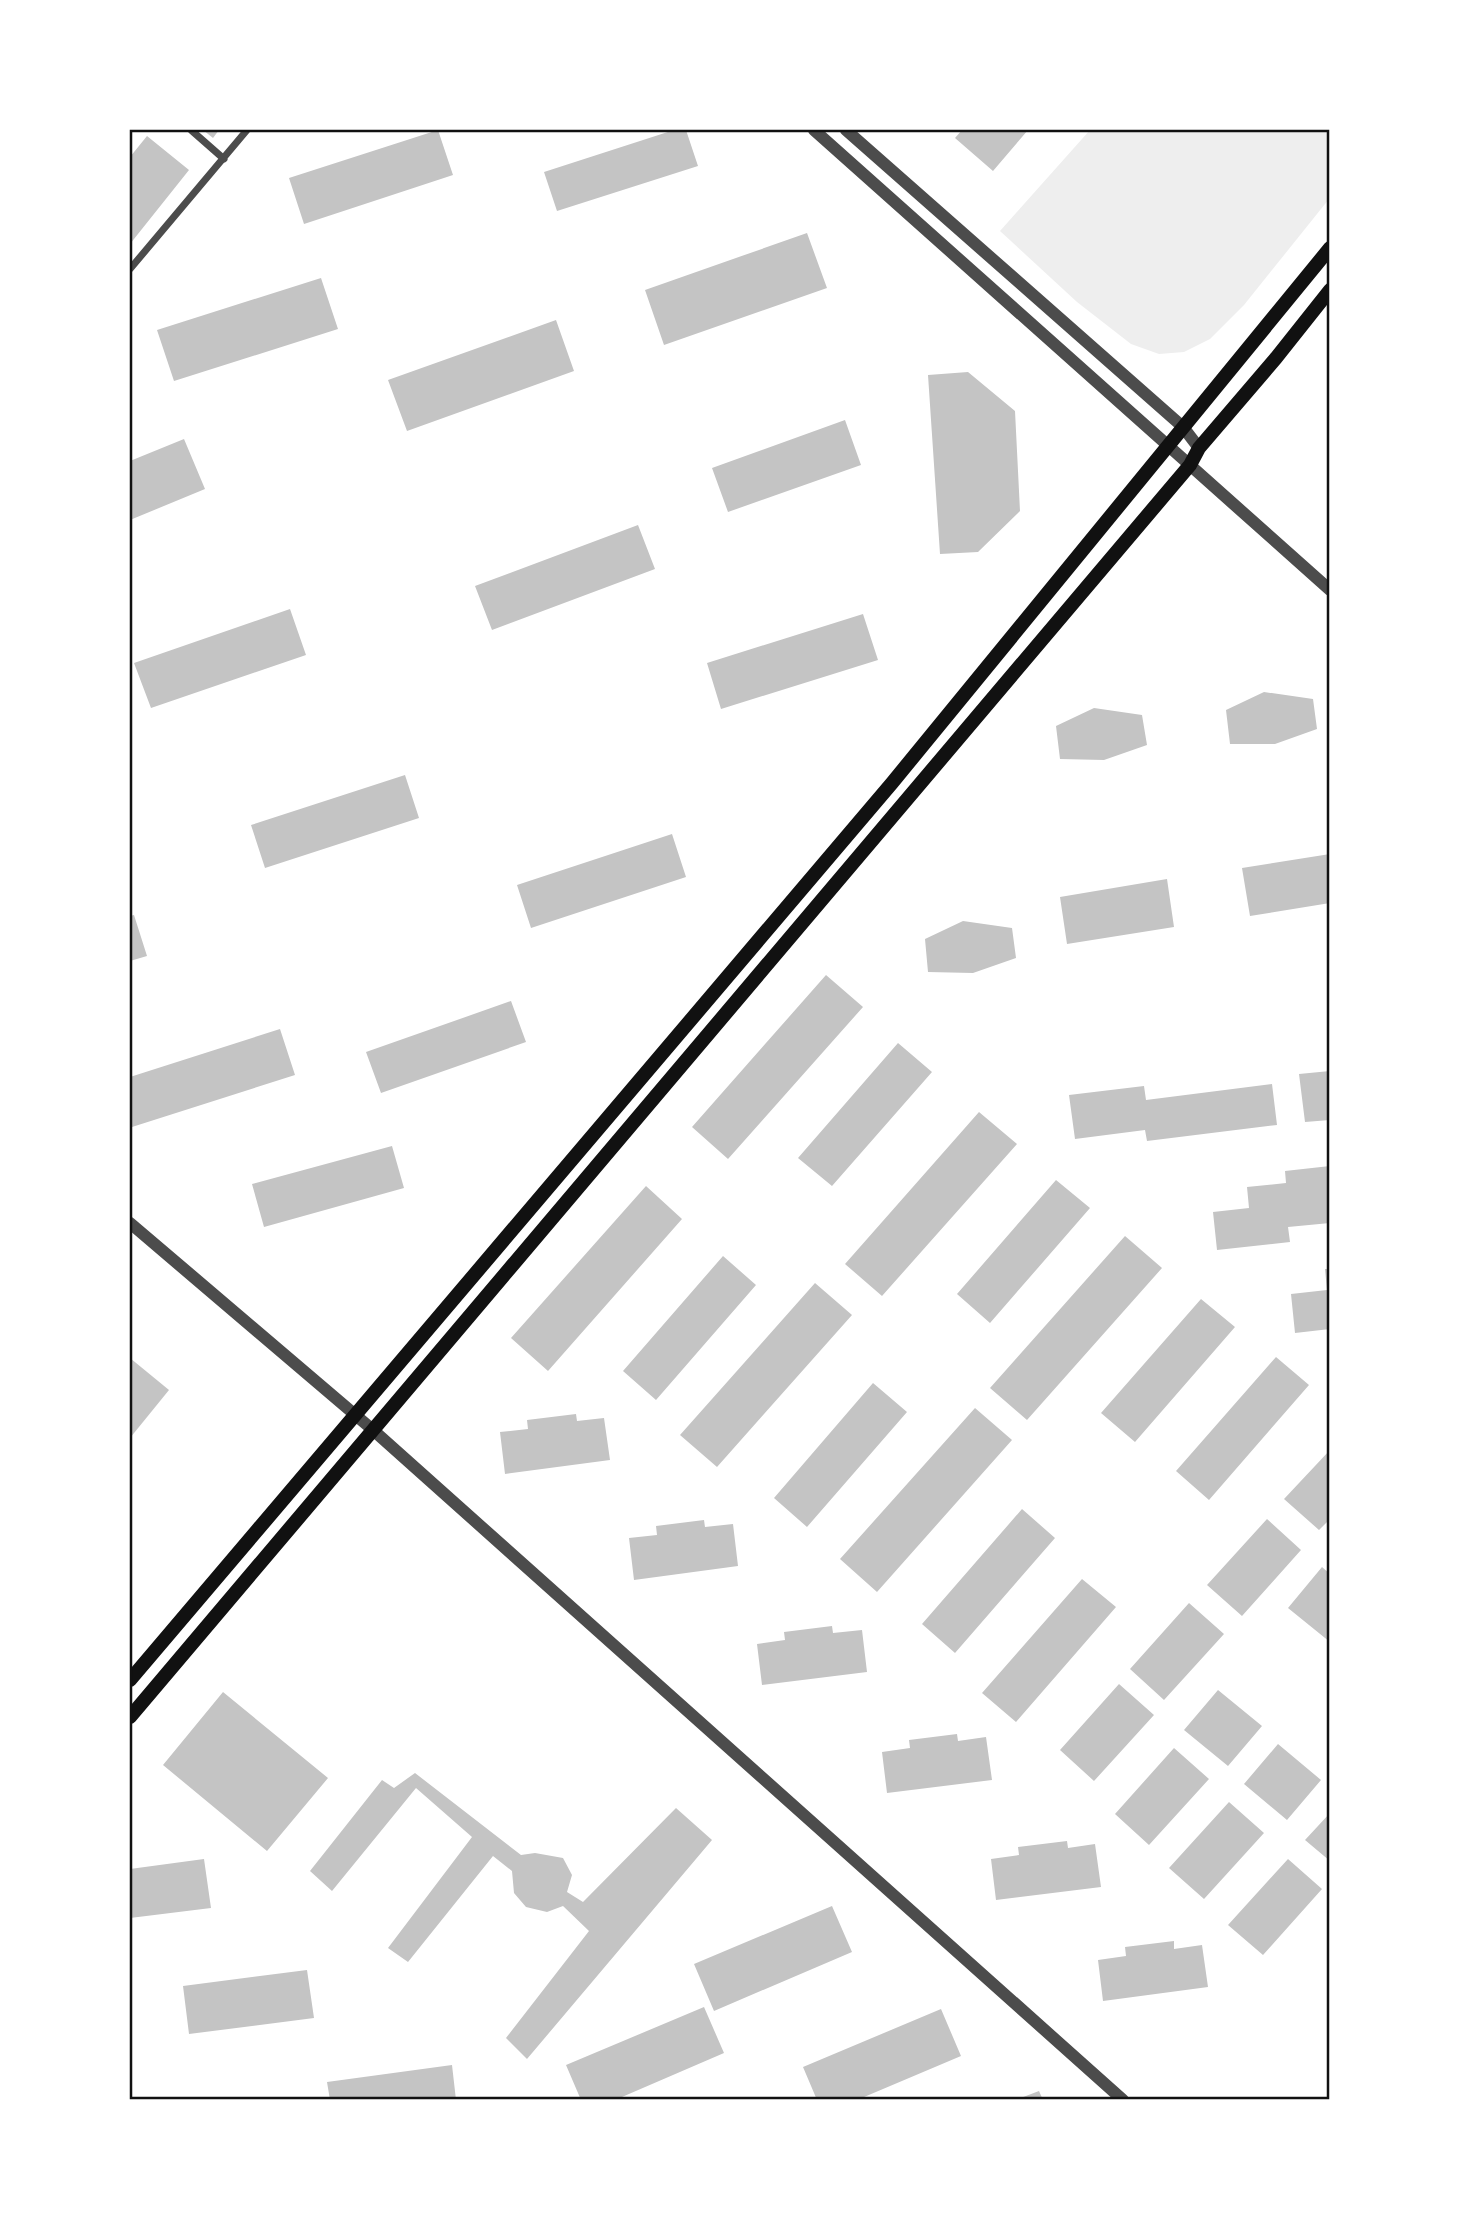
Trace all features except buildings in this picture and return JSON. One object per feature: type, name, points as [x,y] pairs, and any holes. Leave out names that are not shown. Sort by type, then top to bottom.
[{"type":"main road","points":[[130,1680],[892,783],[1329,248]]},
{"type":"main road","points":[[130,1717],[1190,465],[1199,448],[1329,290]]},
{"type":"street","points":[[191,130],[223,159]]},
{"type":"street","points":[[130,270],[247,130]]},
{"type":"street","points":[[814,130],[1329,590]]},
{"type":"street","points":[[846,130],[1183,427],[1199,448]]},
{"type":"street","points":[[130,1223],[373,1430],[1123,2099]]},
{"type":"shaded area","points":[[1090,130],[1329,130],[1329,199],[1244,305],[1210,339],[1184,352],[1159,354],[1131,344],[1077,302],[1000,231]]}]
